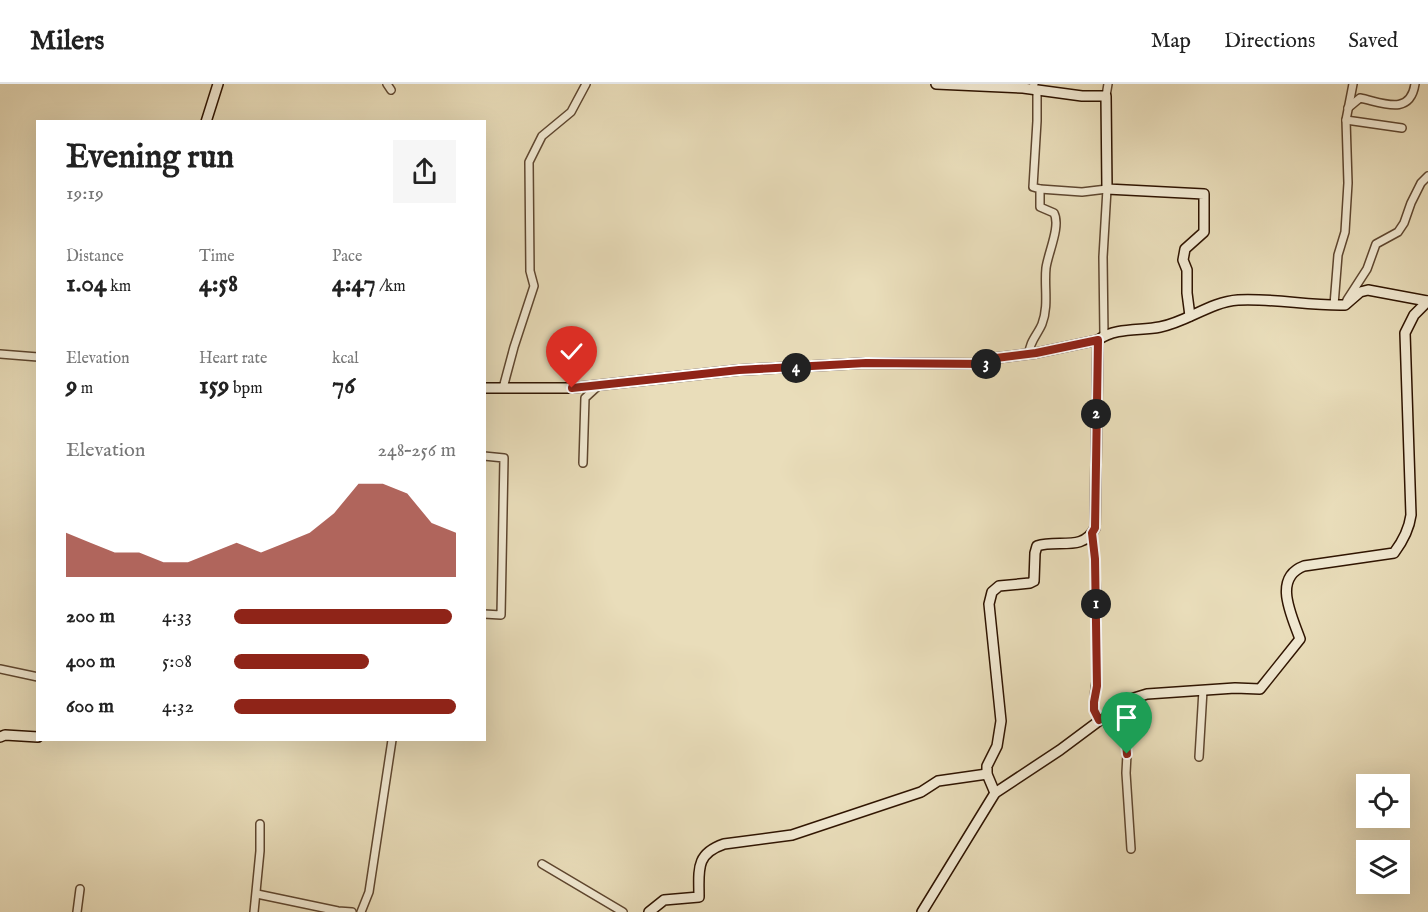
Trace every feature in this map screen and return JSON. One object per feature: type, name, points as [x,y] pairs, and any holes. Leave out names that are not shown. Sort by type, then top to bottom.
[{"type":"street","points":[[208,120],[218,84]]},
{"type":"street","points":[[503,388],[534,286],[530,271],[529,162],[542,136],[571,112],[586,84]]},
{"type":"street","points":[[936,84],[1035,87],[1082,96],[1106,96]]},
{"type":"street","points":[[995,793],[987,774],[987,766],[997,746],[1001,721],[990,604],[992,592],[999,586],[1034,581],[1037,546],[1080,543],[1095,528],[1107,189],[1106,96],[1108,84]]},
{"type":"street","points":[[1334,305],[1338,255],[1345,232],[1348,183],[1346,120],[1353,84]]},
{"type":"street","points":[[1348,108],[1360,98],[1395,106],[1406,101],[1413,94],[1415,84]]},
{"type":"street","points":[[1035,87],[1037,121],[1033,187],[1082,192],[1107,189],[1204,194],[1204,232],[1185,249],[1183,260],[1187,270],[1190,316]]},
{"type":"street","points":[[1346,120],[1402,128]]},
{"type":"street","points":[[1345,304],[1367,269],[1376,244],[1398,231],[1404,224],[1411,203],[1421,183],[1428,176]]},
{"type":"street","points":[[1029,354],[1032,342],[1042,324],[1045,310],[1046,268],[1056,221],[1054,213],[1040,207],[1040,189]]},
{"type":"street","points":[[486,388],[597,386],[739,370],[866,363],[987,364],[996,358],[1029,354],[1133,329],[1147,330],[1167,326],[1215,306],[1237,300],[1334,305],[1345,304],[1360,292],[1368,290],[1428,301]]},
{"type":"street","points":[[922,912],[995,793],[1060,750],[1119,706],[1147,694],[1260,689],[1300,639],[1289,607],[1286,588],[1287,580],[1293,570],[1304,566],[1394,553],[1403,541],[1411,515],[1405,333],[1414,315],[1428,301]]},
{"type":"street","points":[[0,354],[36,357]]},
{"type":"street","points":[[583,463],[585,398],[597,386]]},
{"type":"street","points":[[486,456],[504,458],[501,615],[486,614]]},
{"type":"street","points":[[1092,533],[1095,559],[1097,652],[1094,710],[1099,720]]},
{"type":"street","points":[[0,669],[36,677]]},
{"type":"street","points":[[1199,757],[1203,690]]},
{"type":"street","points":[[1119,706],[1124,723],[1127,754],[1131,849]]},
{"type":"street","points":[[0,736],[36,737]]},
{"type":"street","points":[[361,912],[369,892],[392,741]]},
{"type":"street","points":[[649,912],[664,900],[699,897],[700,863],[704,855],[713,847],[792,835],[921,792],[938,781],[987,774]]},
{"type":"street","points":[[254,912],[260,851],[260,824]]},
{"type":"street","points":[[542,864],[623,912]]},
{"type":"street","points":[[78,912],[80,889]]},
{"type":"street","points":[[257,894],[352,912]]},
{"type":"route","points":[[572,388],[739,370],[866,363],[987,364],[996,358],[1036,353],[1098,340],[1095,528],[1092,533],[1095,559],[1097,652],[1094,710],[1099,720],[1119,706],[1124,723],[1127,754]]}]
